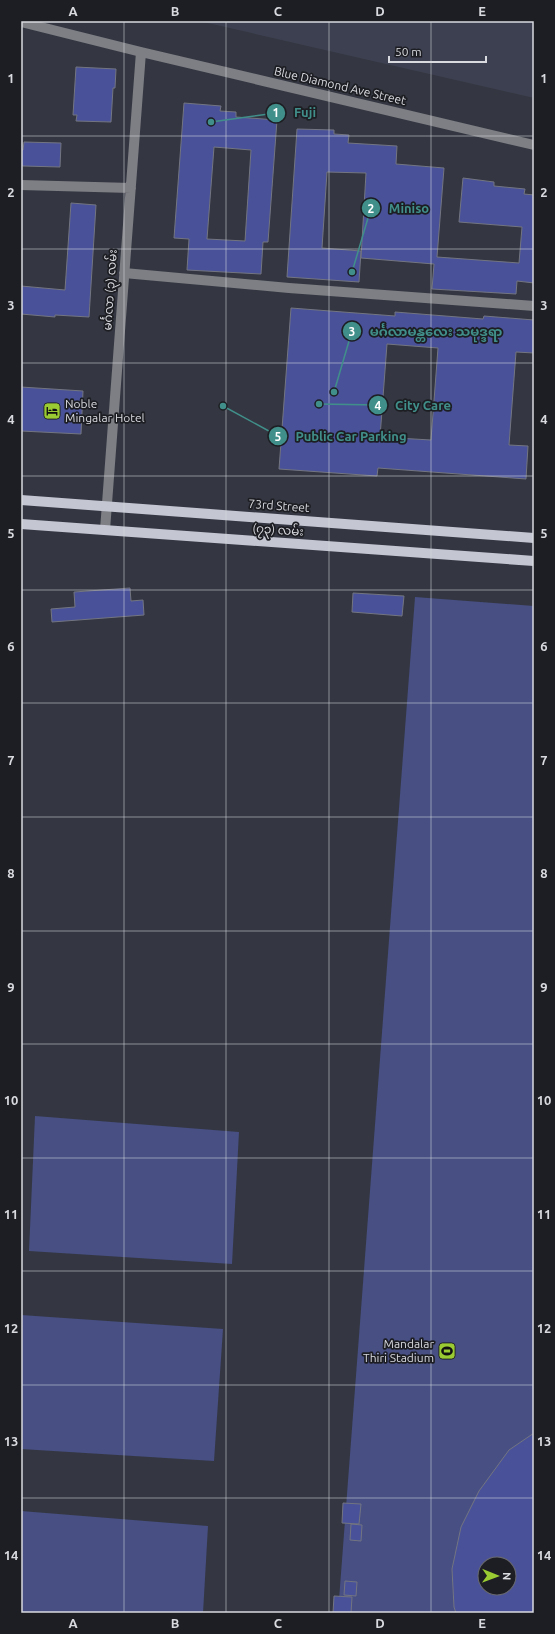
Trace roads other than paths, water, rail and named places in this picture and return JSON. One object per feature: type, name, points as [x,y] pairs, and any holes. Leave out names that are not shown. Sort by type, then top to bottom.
[{"type":"main road","name":"73rd Street","points":[[21,500],[534,538]]},
{"type":"main road","name":"(၇၃) လမ်း","points":[[21,524],[534,562]]},
{"type":"street","name":"Blue Diamond Ave Street","points":[[21,22],[534,145]]},
{"type":"street","name":"မင်္ဂလာ (၃) လမ်း","points":[[105,530],[141,52]]},
{"type":"street","points":[[21,185],[131,188]]},
{"type":"street","points":[[124,273],[289,288],[534,306]]},
{"type":"place","name":"Fuji","points":[[211,122]]},
{"type":"place","name":"Miniso","points":[[352,272]]},
{"type":"place","name":"မင်္ဂလာမန္တလေး သမုဒ္ဒရာ","points":[[334,392]]},
{"type":"place","name":"City Care","points":[[319,404]]},
{"type":"place","name":"Public Car Parking","points":[[223,406]]},
{"type":"place","name":"Noble Mingalar Hotel","points":[[52,411]]},
{"type":"place","name":"Mandalar Thiri Stadium","points":[[447,1351]]}]
